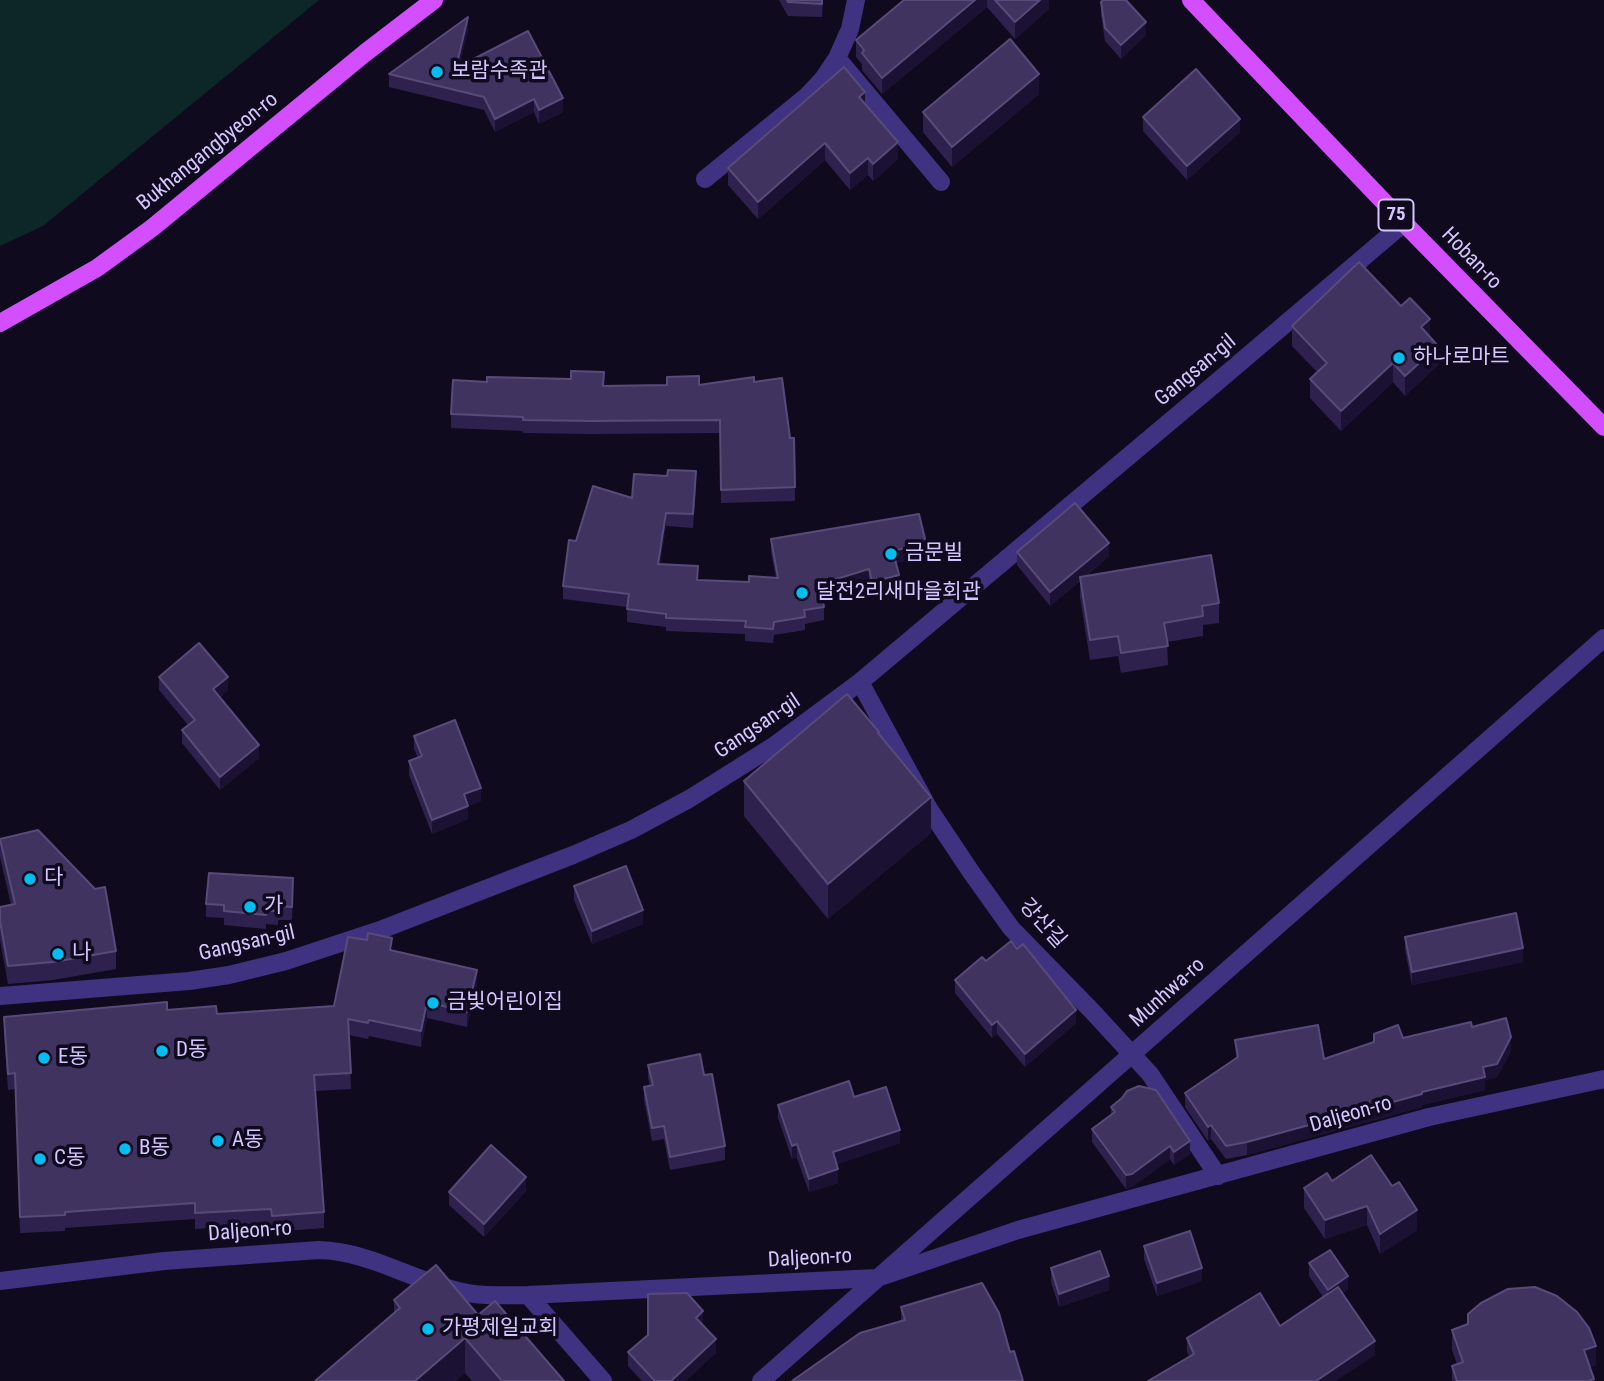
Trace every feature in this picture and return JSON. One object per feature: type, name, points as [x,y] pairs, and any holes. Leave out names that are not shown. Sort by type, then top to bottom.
[{"type":"main road","name":"Bukhangangbyeon-ro","points":[[0,323],[97,268],[152,228],[365,53],[434,0]]},
{"type":"main road","name":"Hoban-ro","points":[[1191,0],[1604,427]]},
{"type":"street","points":[[705,179],[807,96],[822,79],[837,58],[850,29],[856,0]]},
{"type":"street","points":[[837,58],[941,182]]},
{"type":"street","name":"Gangsan-gil","points":[[0,996],[189,981],[229,975],[286,961],[383,929],[573,855],[631,830],[689,799],[775,745],[860,682],[1404,223]]},
{"type":"street","name":"Munhwa-ro","points":[[761,1381],[1604,638]]},
{"type":"street","name":"강산길","points":[[860,682],[929,809],[1011,928],[1150,1074],[1218,1176]]},
{"type":"street","name":"Daljeon-ro","points":[[0,1281],[164,1261],[319,1250],[339,1251],[461,1292],[477,1294],[528,1295],[877,1278],[1018,1230],[1429,1117],[1604,1079]]},
{"type":"street","points":[[528,1295],[603,1381]]},
{"type":"green space","points":[[0,0],[319,0],[43,226],[0,246]]},
{"type":"building","points":[[787,0],[822,0],[822,4],[788,2]]},
{"type":"building","points":[[904,0],[975,0],[882,78],[862,53],[864,50],[856,40]]},
{"type":"building","points":[[995,0],[1040,0],[1015,22]]},
{"type":"building","points":[[1126,0],[1146,22],[1121,45],[1105,28],[1101,2]]},
{"type":"building","points":[[468,17],[456,68],[528,31],[563,98],[539,110],[534,99],[495,119],[484,97],[389,74]]},
{"type":"building","points":[[1010,39],[1039,74],[952,147],[923,112]]},
{"type":"building","points":[[844,67],[865,92],[859,97],[898,142],[873,164],[868,158],[850,173],[825,143],[758,202],[728,168]]},
{"type":"building","points":[[1196,69],[1240,119],[1187,166],[1143,117]]},
{"type":"building","points":[[1359,262],[1401,306],[1410,298],[1430,319],[1421,327],[1438,346],[1405,376],[1393,363],[1341,411],[1310,379],[1327,363],[1292,326]]},
{"type":"building","points":[[571,371],[604,372],[603,386],[667,385],[667,377],[699,376],[699,385],[754,377],[754,382],[782,378],[790,438],[794,438],[795,487],[721,490],[720,420],[523,420],[523,417],[451,414],[453,380],[487,382],[487,377],[571,379]]},
{"type":"building","points":[[668,470],[696,471],[693,514],[666,513],[658,564],[698,566],[697,580],[749,582],[749,576],[778,578],[771,539],[919,514],[926,543],[893,551],[899,575],[872,582],[869,569],[820,584],[824,607],[804,610],[805,617],[774,622],[773,629],[745,627],[746,621],[666,618],[666,614],[627,609],[629,594],[563,586],[569,540],[576,541],[593,486],[632,498],[634,474],[667,476]]},
{"type":"building","points":[[1075,503],[1109,543],[1050,592],[1017,552]]},
{"type":"building","points":[[1211,555],[1219,603],[1202,606],[1203,616],[1164,623],[1168,646],[1121,653],[1118,636],[1090,640],[1080,577]]},
{"type":"building","points":[[199,643],[228,677],[213,689],[259,745],[220,777],[182,730],[195,720],[159,677]]},
{"type":"building","points":[[847,694],[931,797],[828,884],[744,781]]},
{"type":"building","points":[[455,720],[481,788],[464,794],[468,806],[432,820],[409,761],[422,756],[414,736]]},
{"type":"building","points":[[38,830],[95,889],[105,887],[116,951],[53,962],[8,966],[0,907],[15,904],[0,839]]},
{"type":"building","points":[[626,866],[643,910],[592,931],[574,886]]},
{"type":"building","points":[[209,873],[293,878],[292,907],[278,906],[278,911],[266,911],[266,915],[224,911],[224,905],[206,904]]},
{"type":"building","points":[[1516,913],[1523,948],[1412,972],[1405,937]]},
{"type":"building","points":[[368,933],[392,938],[390,950],[477,970],[467,1012],[427,1002],[421,1031],[369,1020],[368,1023],[348,1019],[351,1073],[314,1075],[324,1212],[272,1216],[271,1209],[195,1213],[195,1203],[20,1217],[15,1073],[8,1074],[4,1017],[167,1002],[167,1010],[216,1006],[217,1014],[334,1006],[348,937],[367,940]]},
{"type":"building","points":[[1011,941],[1017,949],[1023,944],[1076,1010],[1025,1054],[997,1021],[992,1025],[955,980],[982,957],[986,961]]},
{"type":"building","points":[[1506,1018],[1511,1037],[1497,1064],[1483,1067],[1485,1077],[1422,1092],[1247,1142],[1226,1146],[1211,1125],[1208,1127],[1185,1093],[1238,1057],[1235,1040],[1318,1025],[1324,1059],[1374,1042],[1374,1034],[1398,1025],[1403,1038],[1471,1022],[1472,1027]]},
{"type":"building","points":[[700,1054],[704,1075],[712,1074],[725,1146],[670,1157],[664,1126],[652,1128],[644,1087],[653,1085],[648,1065]]},
{"type":"building","points":[[849,1081],[854,1097],[886,1087],[900,1130],[833,1152],[838,1169],[809,1179],[797,1144],[792,1146],[778,1105]]},
{"type":"building","points":[[1139,1086],[1156,1090],[1190,1141],[1174,1152],[1170,1146],[1132,1174],[1126,1175],[1092,1129],[1115,1112],[1111,1107],[1127,1091]]},
{"type":"building","points":[[491,1145],[526,1177],[484,1224],[449,1192]]},
{"type":"building","points":[[1371,1155],[1392,1186],[1399,1182],[1417,1210],[1380,1234],[1367,1206],[1325,1220],[1304,1188],[1327,1173],[1332,1181]]},
{"type":"building","points":[[1190,1231],[1202,1268],[1157,1283],[1144,1246]]},
{"type":"building","points":[[1330,1250],[1348,1276],[1328,1290],[1309,1263]]},
{"type":"building","points":[[1100,1251],[1109,1276],[1059,1294],[1051,1268]]},
{"type":"building","points":[[436,1265],[478,1315],[495,1301],[564,1381],[502,1381],[465,1338],[415,1381],[315,1381],[400,1308],[394,1300]]},
{"type":"building","points":[[982,1283],[999,1313],[1010,1352],[1014,1351],[1023,1381],[792,1381],[860,1333],[905,1320],[901,1307]]},
{"type":"building","points":[[1338,1287],[1375,1341],[1316,1381],[1148,1381],[1194,1354],[1187,1338],[1260,1293],[1280,1326]]},
{"type":"building","points":[[1535,1287],[1557,1296],[1577,1312],[1589,1328],[1596,1346],[1584,1350],[1594,1379],[1457,1381],[1452,1366],[1463,1362],[1452,1330],[1468,1324],[1468,1314],[1481,1303],[1508,1289]]},
{"type":"building","points":[[687,1293],[703,1311],[696,1318],[716,1339],[671,1381],[655,1381],[628,1352],[648,1335],[648,1294]]},
{"type":"place","name":"보람수족관","points":[[437,72]]},
{"type":"place","name":"하나로마트","points":[[1399,358]]},
{"type":"place","name":"금문빌","points":[[891,554]]},
{"type":"place","name":"달전2리새마을회관","points":[[802,593]]},
{"type":"place","name":"다","points":[[30,879]]},
{"type":"place","name":"가","points":[[250,907]]},
{"type":"place","name":"나","points":[[58,954]]},
{"type":"place","name":"금빛어린이집","points":[[433,1003]]},
{"type":"place","name":"D동","points":[[162,1051]]},
{"type":"place","name":"E동","points":[[44,1058]]},
{"type":"place","name":"A동","points":[[218,1141]]},
{"type":"place","name":"B동","points":[[125,1149]]},
{"type":"place","name":"C동","points":[[40,1159]]},
{"type":"place","name":"가평제일교회","points":[[428,1329]]}]
